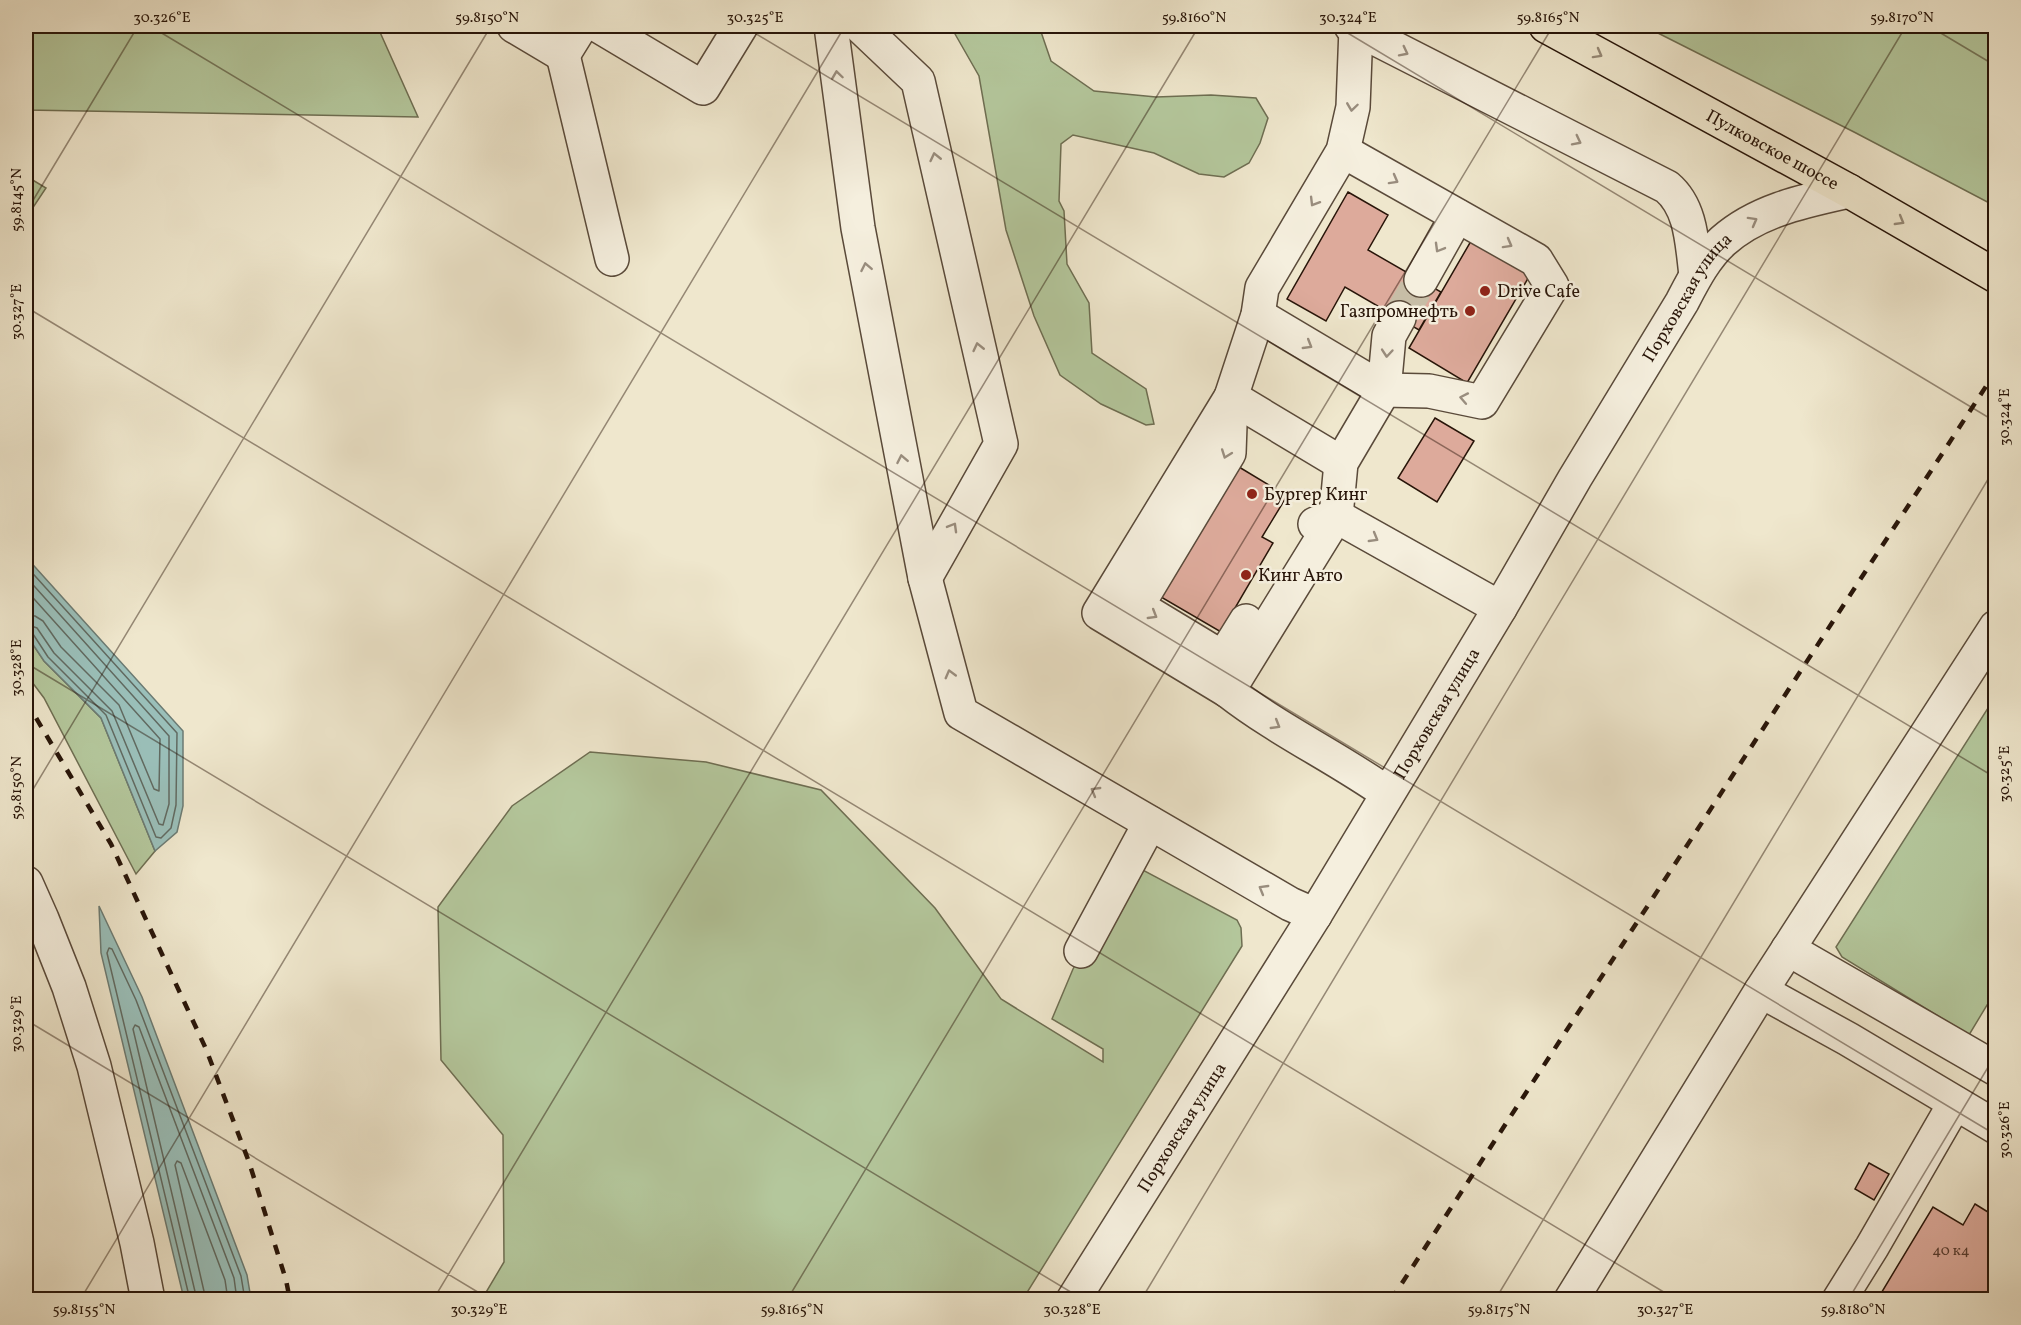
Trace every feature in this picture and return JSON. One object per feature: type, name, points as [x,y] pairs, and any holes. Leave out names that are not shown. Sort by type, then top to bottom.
[{"type":"main road","name":"Пулковское шоссе","points":[[1546,26],[1849,191],[1995,276]]},
{"type":"street","points":[[514,26],[563,55]]},
{"type":"street","points":[[581,26],[563,55],[612,259]]},
{"type":"street","points":[[599,26],[703,88],[741,26]]},
{"type":"street","points":[[831,26],[858,228],[925,578],[961,713],[1290,904],[1315,915]]},
{"type":"street","points":[[860,26],[918,81],[1000,444],[925,578]]},
{"type":"street","points":[[1387,793],[1367,778],[1254,711],[1228,691],[1099,612],[1230,397],[1258,315],[1262,288],[1343,151],[1353,107],[1354,27],[1667,187],[1677,195],[1690,225],[1696,275]]},
{"type":"street","points":[[1258,315],[1384,390],[1429,391],[1482,402],[1551,286],[1536,260],[1343,151]]},
{"type":"street","name":"Порховская улица","points":[[1073,1299],[1315,915],[1500,608],[1696,275],[1722,242],[1753,219],[1794,204],[1849,191]]},
{"type":"street","points":[[1421,280],[1457,216]]},
{"type":"street","points":[[1228,691],[1336,516],[1341,463],[1384,390],[1389,336],[1399,318]]},
{"type":"street","points":[[1230,397],[1341,463]]},
{"type":"street","points":[[1230,397],[1229,453],[1137,606],[1223,658],[1302,529],[1336,516]]},
{"type":"street","points":[[1336,516],[1500,608]]},
{"type":"street","points":[[1571,1299],[1761,991],[1995,627]]},
{"type":"street","points":[[1081,951],[1150,823]]},
{"type":"street","points":[[26,883],[69,987],[94,1066],[137,1243],[148,1299]]},
{"type":"street","points":[[1788,949],[1995,1069]]},
{"type":"street","points":[[1761,991],[1995,1127]]},
{"type":"street","points":[[1839,1299],[1872,1247],[1955,1103]]},
{"type":"green space","points":[[26,26],[379,30],[418,117],[26,110]]},
{"type":"green space","points":[[948,26],[1039,26],[1051,61],[1094,91],[1156,97],[1211,95],[1256,98],[1268,118],[1260,143],[1249,163],[1224,177],[1199,174],[1154,153],[1073,135],[1061,144],[1059,201],[1064,211],[1067,264],[1089,303],[1092,353],[1146,389],[1154,424],[1146,425],[1101,404],[1060,375],[1034,316],[1006,230],[979,76],[951,27]]},
{"type":"green space","points":[[1644,26],[1995,26],[1995,206],[1854,132]]},
{"type":"green space","points":[[26,176],[46,188],[26,218]]},
{"type":"green space","points":[[26,634],[44,661],[101,718],[155,851],[136,874],[44,698],[26,674]]},
{"type":"green space","points":[[1995,697],[1995,1010],[1987,1005],[1969,1035],[1842,957],[1836,947]]},
{"type":"green space","points":[[590,752],[706,762],[821,790],[935,908],[1001,999],[1103,1062],[1103,1049],[1052,1019],[1073,969],[1125,876],[1141,869],[1237,920],[1241,928],[1242,946],[1023,1299],[482,1299],[504,1262],[503,1135],[441,1060],[438,907],[512,806]]},
{"type":"water","points":[[26,557],[183,731],[183,806],[177,832],[155,851],[101,718],[44,661],[26,634]]},
{"type":"water","points":[[99,906],[142,997],[247,1275],[251,1299],[184,1299],[101,953]]},
{"type":"building","points":[[1348,192],[1388,215],[1368,250],[1441,292],[1419,330],[1345,287],[1326,321],[1287,299]]},
{"type":"building","name":"Газпромнефть","points":[[1471,241],[1530,275],[1467,383],[1409,348]]},
{"type":"building","points":[[1435,418],[1474,441],[1437,502],[1398,478]]},
{"type":"building","points":[[1239,467],[1287,496],[1262,537],[1273,543],[1221,632],[1161,597]]},
{"type":"building","points":[[1869,1163],[1889,1174],[1874,1200],[1855,1189]]},
{"type":"building","points":[[1975,1204],[1996,1217],[1996,1300],[1877,1300],[1933,1207],[1963,1225]]},
{"type":"tunnel","points":[[1399,318],[1421,280]]},
{"type":"railway","points":[[1391,1300],[1996,371]]},
{"type":"railway","points":[[26,701],[111,844],[206,1049],[249,1162],[286,1280],[290,1300]]},
{"type":"place","name":"Drive Cafe","points":[[1485,291]]},
{"type":"place","name":"Газпромнефть","points":[[1470,311]]},
{"type":"place","name":"Бургер Кинг","points":[[1252,494]]},
{"type":"place","name":"Кинг Авто","points":[[1246,575]]}]
